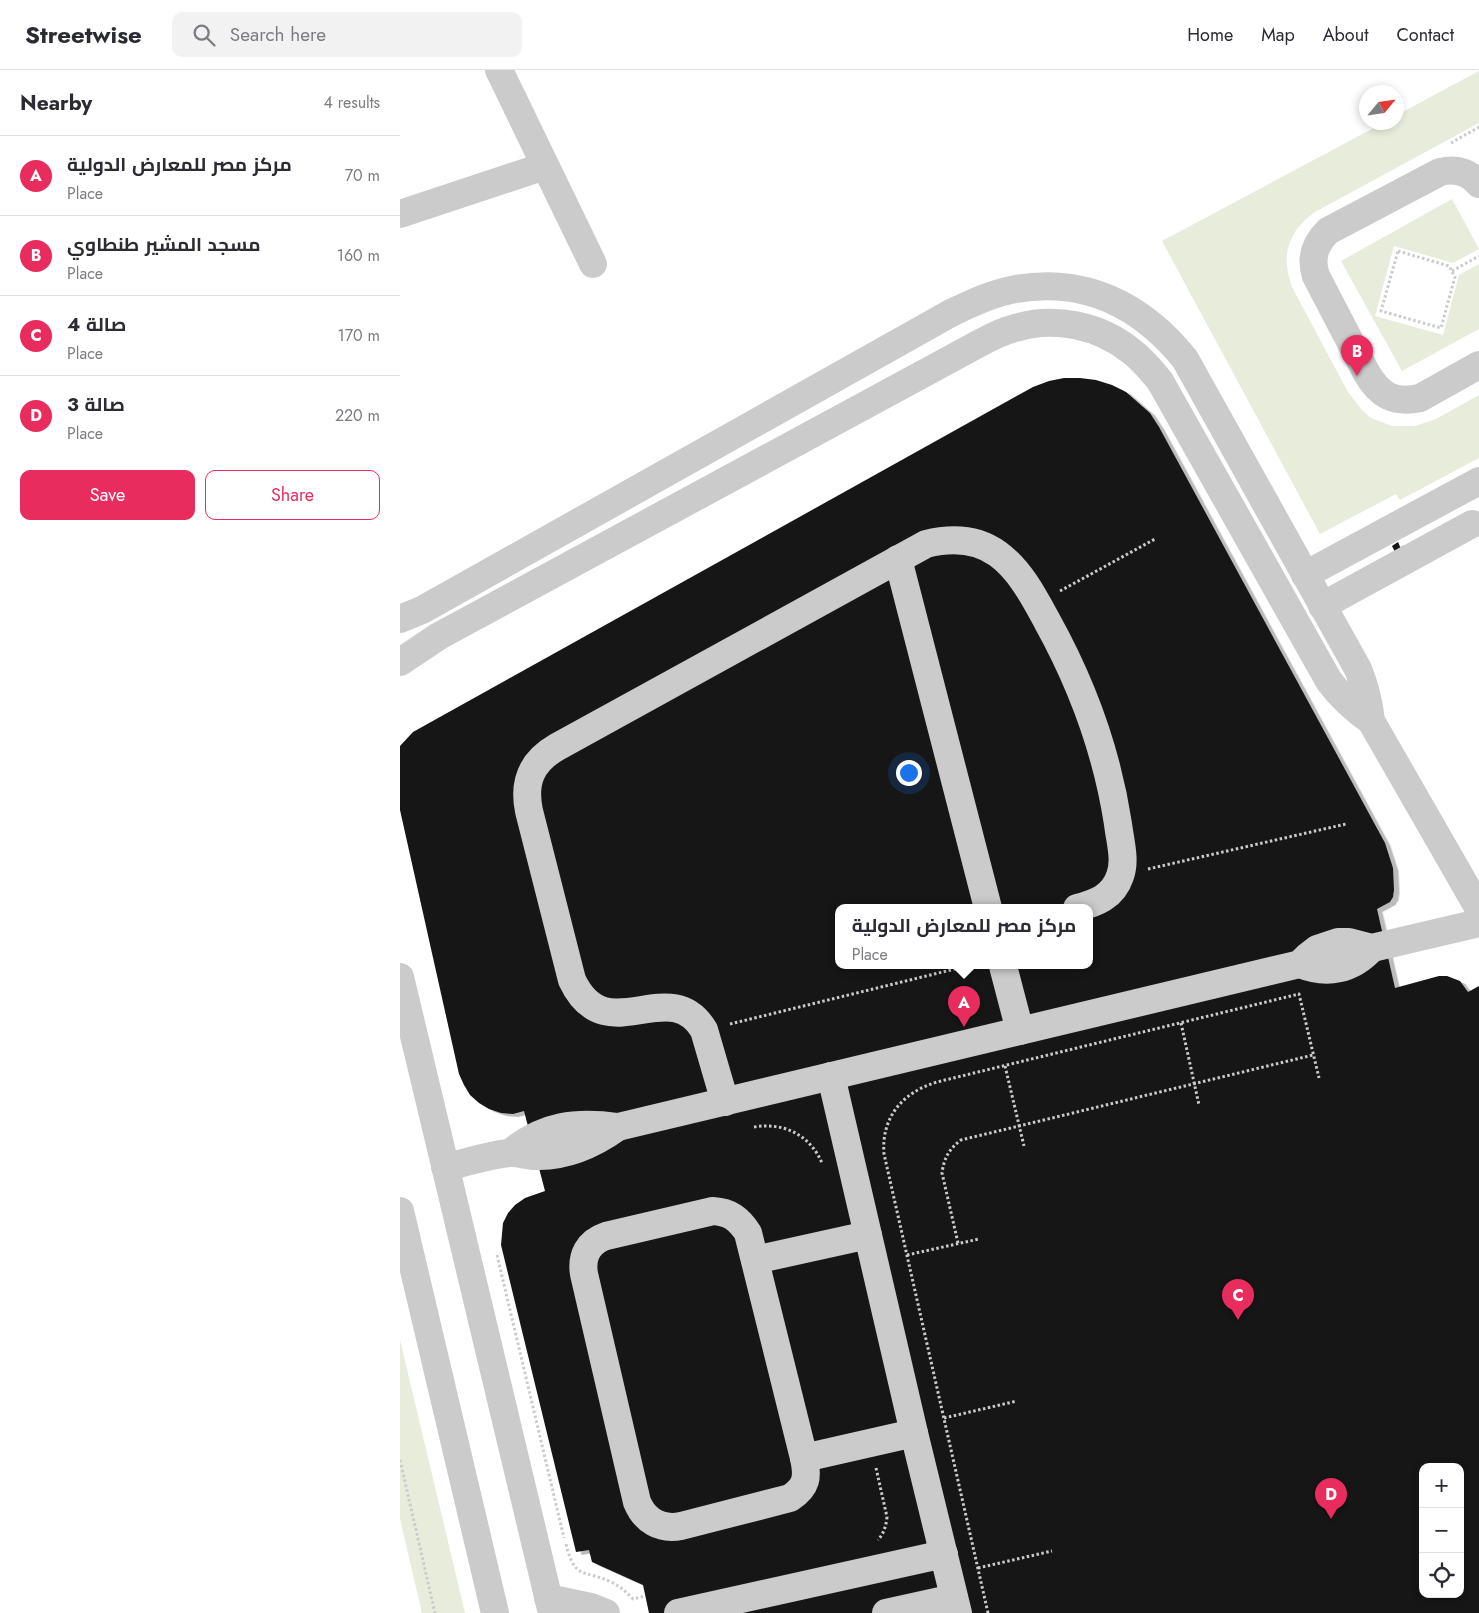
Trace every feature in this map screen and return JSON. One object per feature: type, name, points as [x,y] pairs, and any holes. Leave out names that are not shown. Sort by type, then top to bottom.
[{"type":"street","points":[[498,70],[593,264]]},
{"type":"street","points":[[400,214],[545,166]]},
{"type":"street","points":[[1479,184],[1468,174],[1461,171],[1447,170],[1440,172],[1328,231],[1317,244],[1313,260],[1316,276],[1369,377],[1379,390],[1388,396],[1398,400],[1410,401],[1420,398],[1479,365]]},
{"type":"street","points":[[400,619],[422,610],[951,314],[992,295],[1015,289],[1039,287],[1064,288],[1087,292],[1132,310],[1170,340],[1185,359],[1358,669],[1364,686],[1371,720],[1479,909]]},
{"type":"street","points":[[400,662],[439,636],[980,343],[1015,328],[1055,323],[1076,325],[1096,331],[1115,340],[1132,351],[1160,381],[1329,681],[1355,709],[1371,720]]},
{"type":"street","points":[[1305,575],[1468,487],[1476,530],[1322,606]]},
{"type":"street","points":[[725,1102],[704,1030],[690,1014],[681,1009],[670,1007],[618,1014],[606,1012],[595,1008],[577,991],[572,980],[529,811],[527,800],[529,779],[540,760],[552,750],[926,544],[954,539],[970,541],[996,552],[1008,562],[1037,603],[1078,683],[1096,731],[1115,804],[1122,855],[1121,875],[1111,892],[1104,899],[1093,904]]},
{"type":"street","points":[[898,559],[987,904]]},
{"type":"street","points":[[511,1152],[524,1142],[540,1134],[566,1126],[583,1124],[618,1127],[1300,964],[1317,949],[1341,955],[1350,942],[1372,948],[1479,923]]},
{"type":"street","points":[[1004,969],[1020,1031]]},
{"type":"street","points":[[400,978],[550,1606],[591,1607],[606,1613]]},
{"type":"street","points":[[831,1076],[956,1606],[886,1613]]},
{"type":"street","points":[[566,1126],[573,1152]]},
{"type":"street","points":[[445,1168],[511,1152],[536,1156],[573,1152],[604,1138],[618,1127]]},
{"type":"street","points":[[400,1211],[495,1613]]},
{"type":"street","points":[[713,1211],[730,1214],[744,1225],[755,1260],[804,1458],[806,1478],[803,1486],[797,1493],[781,1501],[673,1528],[657,1525],[644,1516],[637,1502],[584,1274],[583,1267],[587,1250],[598,1239],[606,1236],[713,1211]]},
{"type":"street","points":[[755,1260],[868,1235]]},
{"type":"street","points":[[804,1458],[914,1433]]},
{"type":"street","points":[[678,1612],[767,1603],[944,1554]]},
{"type":"path","points":[[1448,144],[1479,127]]},
{"type":"path","points":[[1398,251],[1449,266],[1452,271],[1455,277],[1440,328],[1381,311],[1398,251]]},
{"type":"path","points":[[1452,271],[1479,256]]},
{"type":"path","points":[[1037,603],[1155,539]]},
{"type":"path","points":[[1121,875],[1346,824]]},
{"type":"path","points":[[731,1033],[728,1024],[956,969]]},
{"type":"path","points":[[988,1613],[884,1154],[884,1136],[895,1110],[909,1095],[927,1085],[1299,994],[1319,1078]]},
{"type":"path","points":[[1181,1023],[1199,1106]]},
{"type":"path","points":[[958,1243],[942,1173],[943,1163],[947,1154],[961,1140],[1313,1055]]},
{"type":"path","points":[[1005,1066],[1024,1146]]},
{"type":"path","points":[[754,1127],[776,1126],[796,1133],[813,1147],[823,1166]]},
{"type":"path","points":[[907,1255],[979,1239]]},
{"type":"path","points":[[497,1255],[566,1546],[572,1563],[578,1570],[586,1574],[610,1581],[619,1586],[633,1599],[645,1596]]},
{"type":"path","points":[[944,1418],[1017,1401]]},
{"type":"path","points":[[870,1443],[887,1517],[884,1532],[874,1543]]},
{"type":"path","points":[[400,1460],[435,1613]]},
{"type":"path","points":[[978,1568],[1052,1551]]},
{"type":"green space","points":[[1479,71],[1479,123],[1315,212],[1305,220],[1292,237],[1289,246],[1287,266],[1289,277],[1293,289],[1348,392],[1362,410],[1371,418],[1392,426],[1415,426],[1436,419],[1479,395],[1479,458],[1400,500],[1396,494],[1320,534],[1162,241],[1370,130],[1404,130],[1404,111]]},
{"type":"green space","points":[[1452,199],[1479,249],[1453,263],[1394,246],[1375,316],[1443,335],[1459,275],[1479,264],[1479,329],[1402,371],[1341,261]]},
{"type":"green space","points":[[400,1340],[465,1613],[422,1613],[400,1519]]},
{"type":"building","points":[[1064,378],[1080,378],[1096,380],[1126,392],[1150,413],[1159,427],[1385,843],[1393,868],[1394,890],[1390,902],[1377,909],[1395,988],[1439,976],[1447,976],[1460,981],[1468,992],[1479,986],[1479,1613],[649,1613],[643,1585],[592,1562],[589,1550],[576,1552],[501,1245],[503,1223],[508,1213],[525,1198],[545,1191],[524,1111],[513,1114],[489,1109],[470,1095],[459,1074],[400,810],[400,746],[413,732],[1033,387]]},
{"type":"building","points":[[1398,542],[1401,549],[1395,552],[1392,546]]},
{"type":"place","name":"مسجد المشير طنطاوي","points":[[1357,376]]},
{"type":"place","name":"مركز مصر للمعارض الدولية","points":[[964,1027]]},
{"type":"place","name":"صالة 4","points":[[1238,1320]]},
{"type":"place","name":"صالة 3","points":[[1331,1519]]}]
